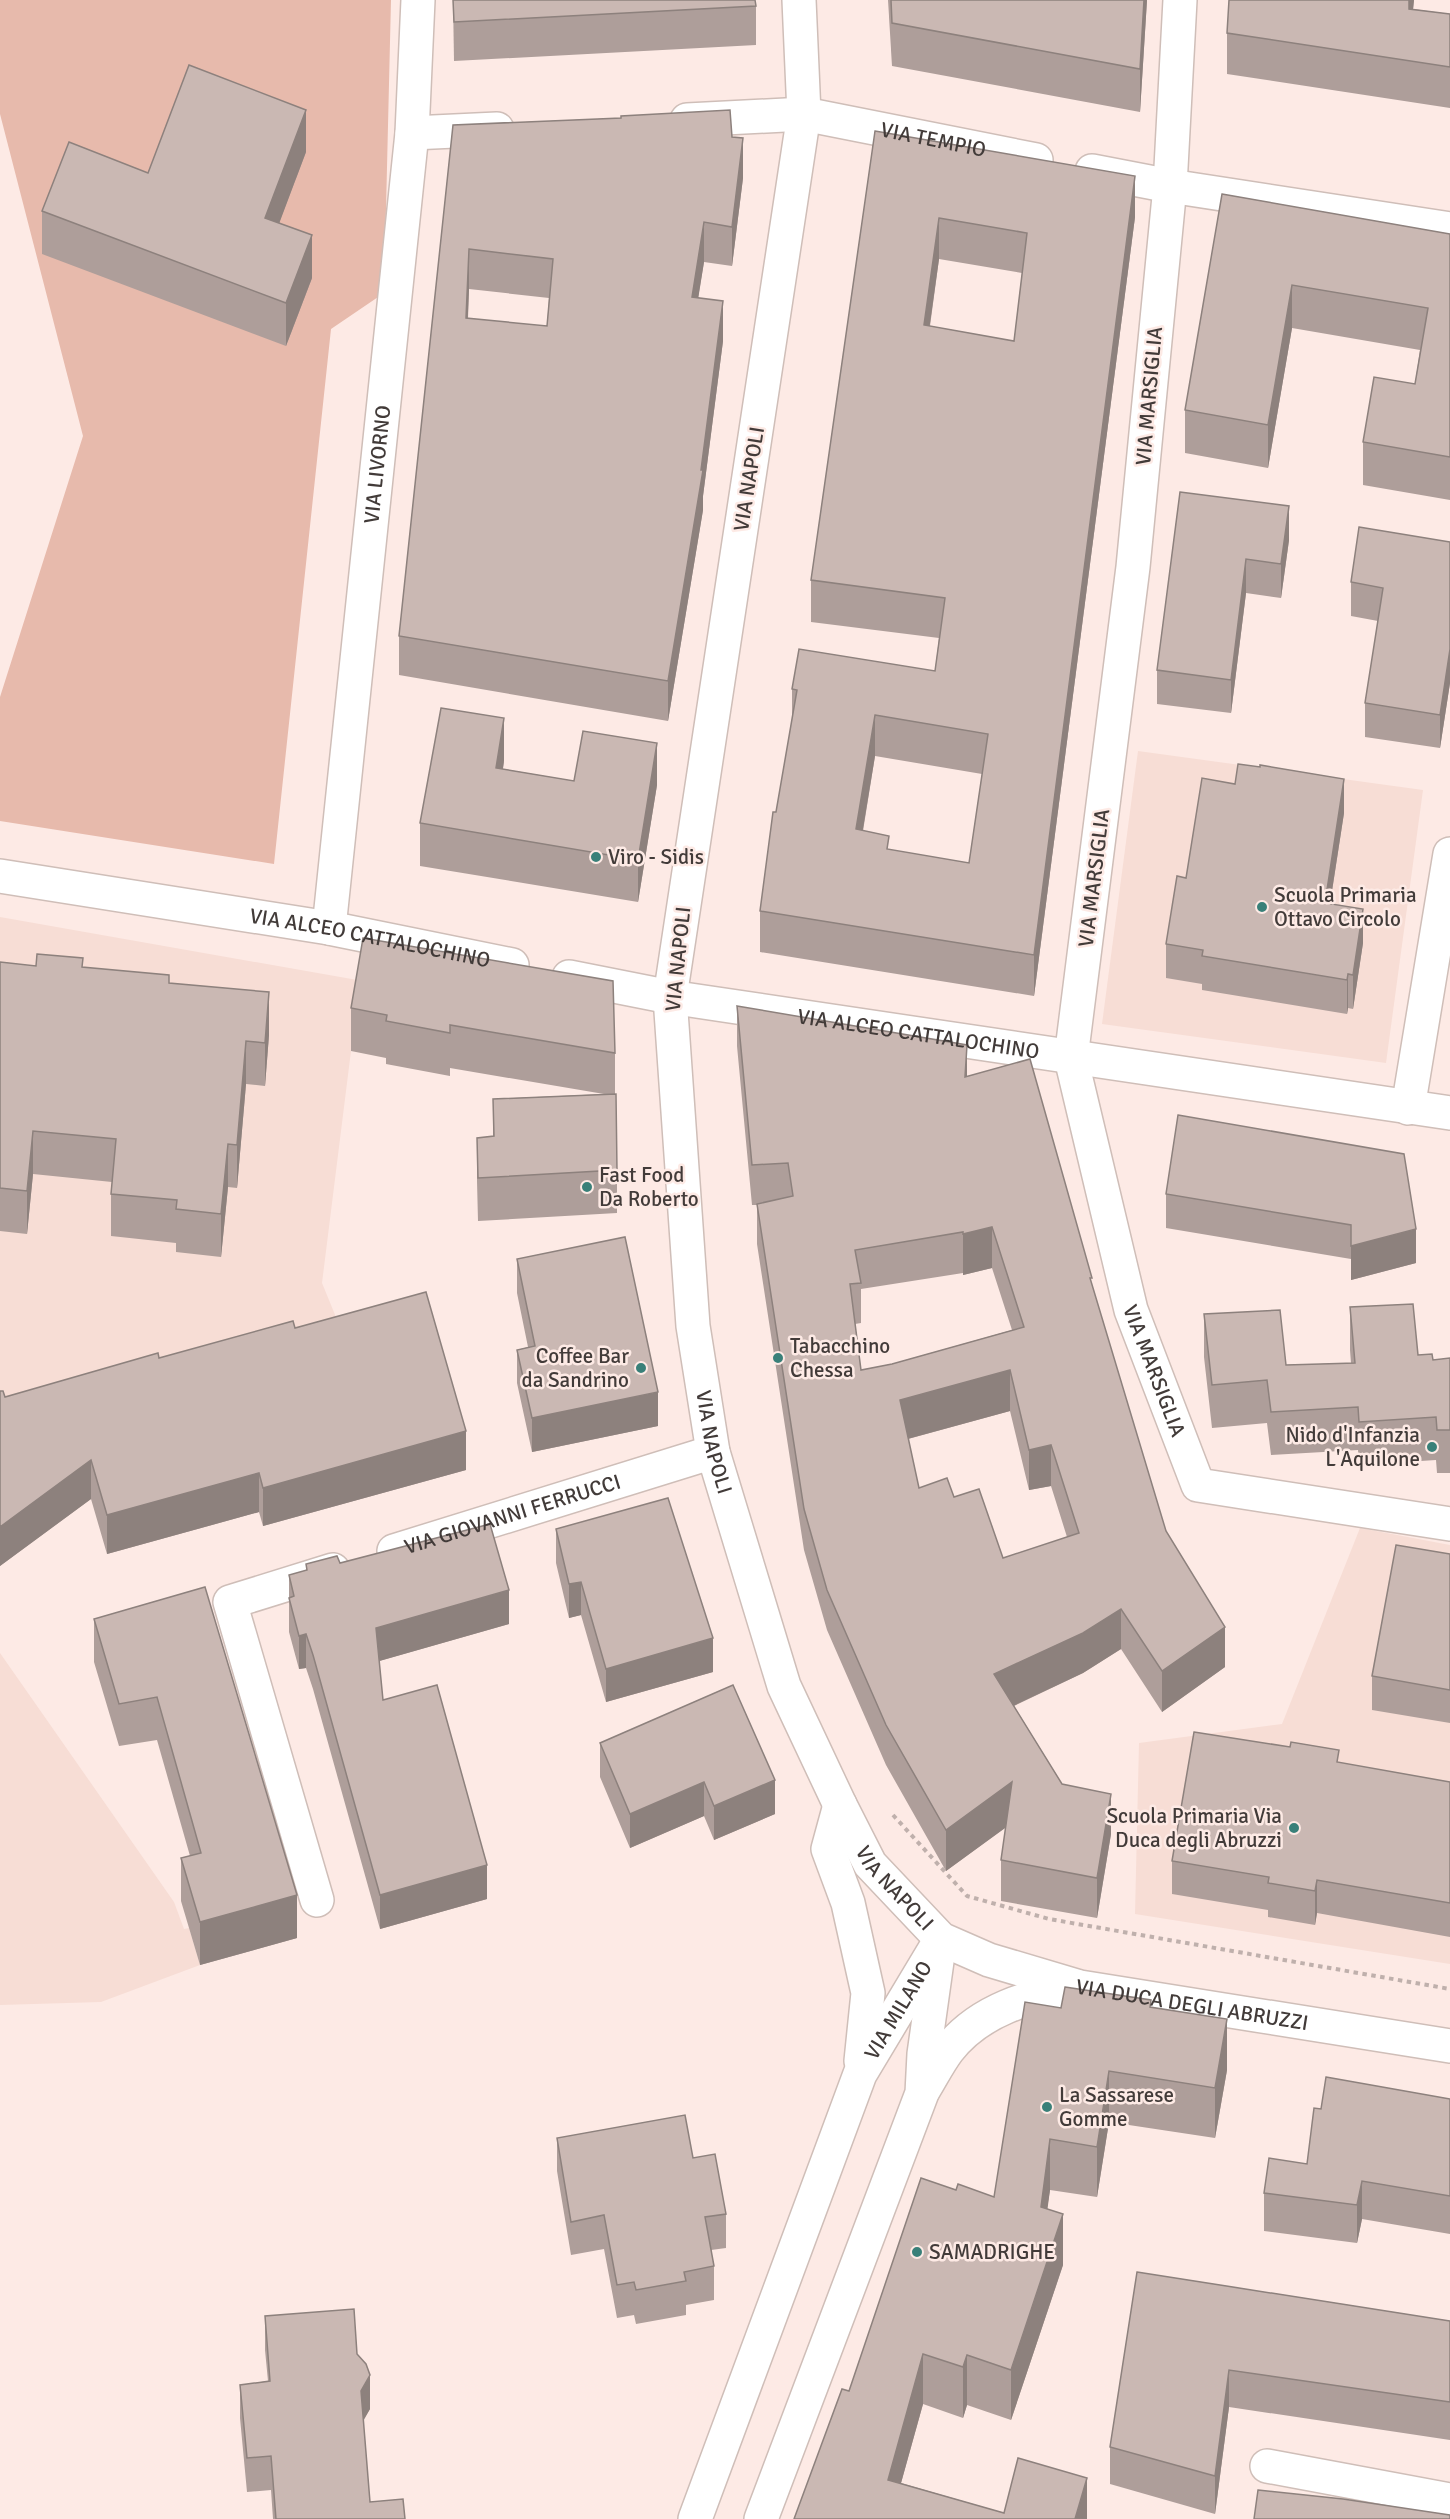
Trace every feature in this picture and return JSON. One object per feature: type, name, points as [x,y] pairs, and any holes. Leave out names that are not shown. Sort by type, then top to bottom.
[{"type":"street","name":"VIA LIVORNO","points":[[329,928],[412,134],[418,0]]},
{"type":"street","name":"VIA NAPOLI","points":[[799,0],[804,114],[670,997],[693,1326],[713,1452],[784,1686],[870,1864],[941,1939]]},
{"type":"street","name":"VIA MARSIGLIA","points":[[1180,0],[1170,186],[1133,567],[1071,1058],[1131,1310],[1198,1485],[1450,1524]]},
{"type":"street","name":"VIA TEMPIO","points":[[663,121],[804,114],[1170,186],[1450,229]]},
{"type":"street","points":[[412,134],[531,128]]},
{"type":"street","points":[[1408,1108],[1450,854]]},
{"type":"street","name":"VIA ALCEO CATTALOCHINO","points":[[0,876],[329,928],[670,997],[1450,1113]]},
{"type":"street","name":"VIA GIOVANNI FERRUCCI","points":[[317,1900],[230,1602],[713,1452]]},
{"type":"street","points":[[840,1805],[828,1849],[848,1903],[868,1993],[860,2074]]},
{"type":"street","name":"VIA DUCA DEGLI ABRUZZI","points":[[941,1939],[989,1960],[1080,1987],[1450,2046]]},
{"type":"street","name":"VIA MILANO","points":[[695,2519],[860,2074],[941,1939]]},
{"type":"street","name":"VIA MILANO","points":[[761,2519],[922,2093],[924,2054],[941,1939]]},
{"type":"street","points":[[922,2093],[949,2049],[980,2020],[1022,2000],[1080,1987]]},
{"type":"street","points":[[1267,2466],[1450,2500]]},
{"type":"path","points":[[892,1814],[967,1896],[1049,1919],[1450,1989]]},
{"type":"shaded area","points":[[0,0],[391,0],[384,293],[331,329],[274,864],[0,821],[0,697],[83,436],[0,114]]},
{"type":"shaded area","name":"Scuola Primaria Ottavo Circolo","points":[[1138,751],[1423,790],[1386,1063],[1102,1024]]},
{"type":"shaded area","points":[[0,917],[363,981],[351,1051],[322,1283],[338,1322],[0,1406]]},
{"type":"shaded area","name":"Scuola Primaria Via Duca degli Abruzzi","points":[[1360,1528],[1450,1545],[1450,1964],[1135,1914],[1139,1743],[1282,1724]]},
{"type":"shaded area","points":[[0,1653],[174,1902],[184,1929],[189,1928],[200,1965],[101,2002],[0,2005]]},
{"type":"building","points":[[453,0],[755,0],[756,6],[454,22]]},
{"type":"building","points":[[891,0],[1144,0],[1140,69],[892,23]]},
{"type":"building","points":[[1229,0],[1409,0],[1409,9],[1450,14],[1450,67],[1227,33]]},
{"type":"building","points":[[189,65],[306,110],[265,218],[312,235],[286,303],[42,211],[69,142],[148,173]]},
{"type":"building","points":[[730,110],[732,137],[743,138],[732,227],[704,222],[692,297],[723,301],[701,470],[703,470],[668,681],[399,636],[453,125],[621,118],[621,116]],"holes":[[[469,249],[553,259],[547,326],[466,318]]]},
{"type":"building","points":[[875,131],[1135,176],[1034,955],[760,911],[773,812],[776,812],[797,690],[792,689],[799,649],[935,671],[945,598],[811,580]],"holes":[[[939,218],[1027,233],[1014,341],[924,325]],[[875,715],[988,734],[969,863],[887,849],[889,836],[856,829]]]},
{"type":"building","points":[[1222,194],[1450,234],[1450,457],[1363,442],[1374,377],[1415,384],[1428,308],[1292,285],[1268,425],[1185,410]]},
{"type":"building","points":[[1180,492],[1289,506],[1281,564],[1246,559],[1231,680],[1157,670]]},
{"type":"building","points":[[1359,527],[1450,542],[1450,649],[1440,715],[1365,703],[1383,588],[1351,582]]},
{"type":"building","points":[[441,708],[504,718],[496,768],[574,781],[583,731],[657,743],[638,860],[420,823]]},
{"type":"building","points":[[1238,764],[1260,767],[1260,765],[1344,779],[1325,903],[1363,909],[1353,975],[1348,974],[1347,980],[1202,956],[1203,950],[1166,944],[1177,876],[1186,878],[1202,778],[1235,784]]},
{"type":"building","points":[[363,938],[613,981],[615,1053],[450,1025],[450,1033],[386,1021],[387,1015],[351,1008]]},
{"type":"building","points":[[37,954],[83,958],[82,967],[169,975],[169,983],[269,992],[265,1043],[246,1041],[237,1145],[228,1144],[221,1214],[176,1209],[177,1200],[111,1194],[116,1139],[33,1131],[27,1191],[0,1188],[0,962],[36,966]]},
{"type":"building","points":[[737,1006],[967,1045],[965,1077],[1030,1059],[1092,1278],[1090,1278],[1166,1531],[1225,1627],[1162,1671],[1121,1609],[1083,1633],[994,1674],[1062,1784],[1111,1794],[1097,1878],[1001,1860],[1012,1782],[946,1830],[886,1725],[827,1590],[804,1509],[757,1204],[793,1196],[788,1163],[752,1165]],"holes":[[[992,1227],[1024,1327],[892,1364],[861,1370],[850,1284],[861,1283],[855,1250],[963,1232],[963,1234]],[[1010,1370],[1029,1450],[1051,1445],[1079,1533],[1003,1558],[979,1489],[954,1497],[947,1478],[919,1488],[900,1400]]]},
{"type":"building","points":[[616,1094],[617,1170],[478,1178],[477,1138],[494,1136],[493,1099]]},
{"type":"building","points":[[1178,1115],[1404,1154],[1416,1229],[1351,1246],[1351,1225],[1166,1194]]},
{"type":"building","points":[[625,1237],[658,1392],[532,1418],[517,1350],[535,1346],[517,1259]]},
{"type":"building","points":[[426,1292],[466,1431],[263,1488],[259,1473],[107,1515],[91,1460],[0,1527],[0,1391],[3,1391],[5,1397],[158,1353],[159,1358],[293,1321],[295,1328]]},
{"type":"building","points":[[1413,1304],[1418,1355],[1432,1354],[1433,1360],[1450,1358],[1450,1430],[1437,1430],[1436,1417],[1359,1422],[1358,1407],[1271,1412],[1267,1380],[1212,1385],[1204,1314],[1280,1310],[1286,1365],[1355,1363],[1350,1307]]},
{"type":"building","points":[[668,1498],[713,1638],[606,1669],[581,1582],[569,1584],[556,1529]]},
{"type":"building","points":[[490,1524],[509,1590],[376,1628],[383,1700],[437,1685],[487,1865],[380,1895],[313,1655],[306,1634],[299,1636],[289,1598],[294,1596],[289,1575],[307,1570],[306,1564],[337,1556],[340,1563]]},
{"type":"building","points":[[1396,1545],[1450,1554],[1450,1690],[1372,1676]]},
{"type":"building","points":[[205,1587],[297,1895],[200,1922],[181,1858],[201,1853],[157,1697],[119,1704],[94,1619]]},
{"type":"building","points":[[733,1685],[775,1780],[714,1806],[704,1782],[630,1814],[600,1743]]},
{"type":"building","points":[[1194,1732],[1290,1747],[1291,1742],[1339,1750],[1337,1762],[1450,1782],[1450,1903],[1317,1880],[1315,1891],[1268,1883],[1269,1877],[1172,1861]]},
{"type":"building","points":[[1065,1987],[1151,2000],[1150,2007],[1227,2019],[1215,2088],[1109,2071],[1097,2147],[1050,2139],[1041,2207],[1063,2214],[1011,2370],[967,2355],[963,2367],[923,2354],[888,2480],[1004,2513],[1018,2458],[1087,2478],[1075,2519],[794,2519],[842,2389],[849,2391],[921,2178],[956,2190],[958,2184],[994,2197],[1025,2002],[1061,2008]]},
{"type":"building","points":[[1326,2077],[1450,2099],[1450,2196],[1362,2181],[1357,2205],[1264,2193],[1269,2158],[1307,2164],[1314,2108],[1321,2109]]},
{"type":"building","points":[[685,2115],[693,2158],[715,2154],[726,2214],[705,2217],[714,2266],[684,2272],[686,2281],[636,2290],[634,2282],[617,2285],[604,2215],[571,2222],[557,2138]]},
{"type":"building","points":[[1137,2272],[1450,2321],[1450,2402],[1229,2370],[1215,2476],[1110,2447]]},
{"type":"building","points":[[354,2309],[357,2354],[366,2364],[370,2375],[361,2391],[370,2502],[403,2499],[405,2519],[276,2519],[271,2456],[247,2458],[240,2385],[270,2381],[265,2316]]},
{"type":"building","points":[[1258,2490],[1343,2499],[1450,2515],[1450,2519],[1254,2519]]},
{"type":"place","name":"Viro - Sidis","points":[[596,857]]},
{"type":"place","name":"Scuola Primaria Ottavo Circolo","points":[[1262,907]]},
{"type":"place","name":"Fast Food Da Roberto","points":[[587,1187]]},
{"type":"place","name":"Tabacchino Chessa","points":[[778,1358]]},
{"type":"place","name":"Coffee Bar da Sandrino","points":[[641,1368]]},
{"type":"place","name":"Nido d'Infanzia L'Aquilone","points":[[1432,1447]]},
{"type":"place","name":"Scuola Primaria Via Duca degli Abruzzi","points":[[1294,1828]]},
{"type":"place","name":"La Sassarese Gomme","points":[[1047,2107]]},
{"type":"place","name":"SAMADRIGHE","points":[[917,2252]]}]
